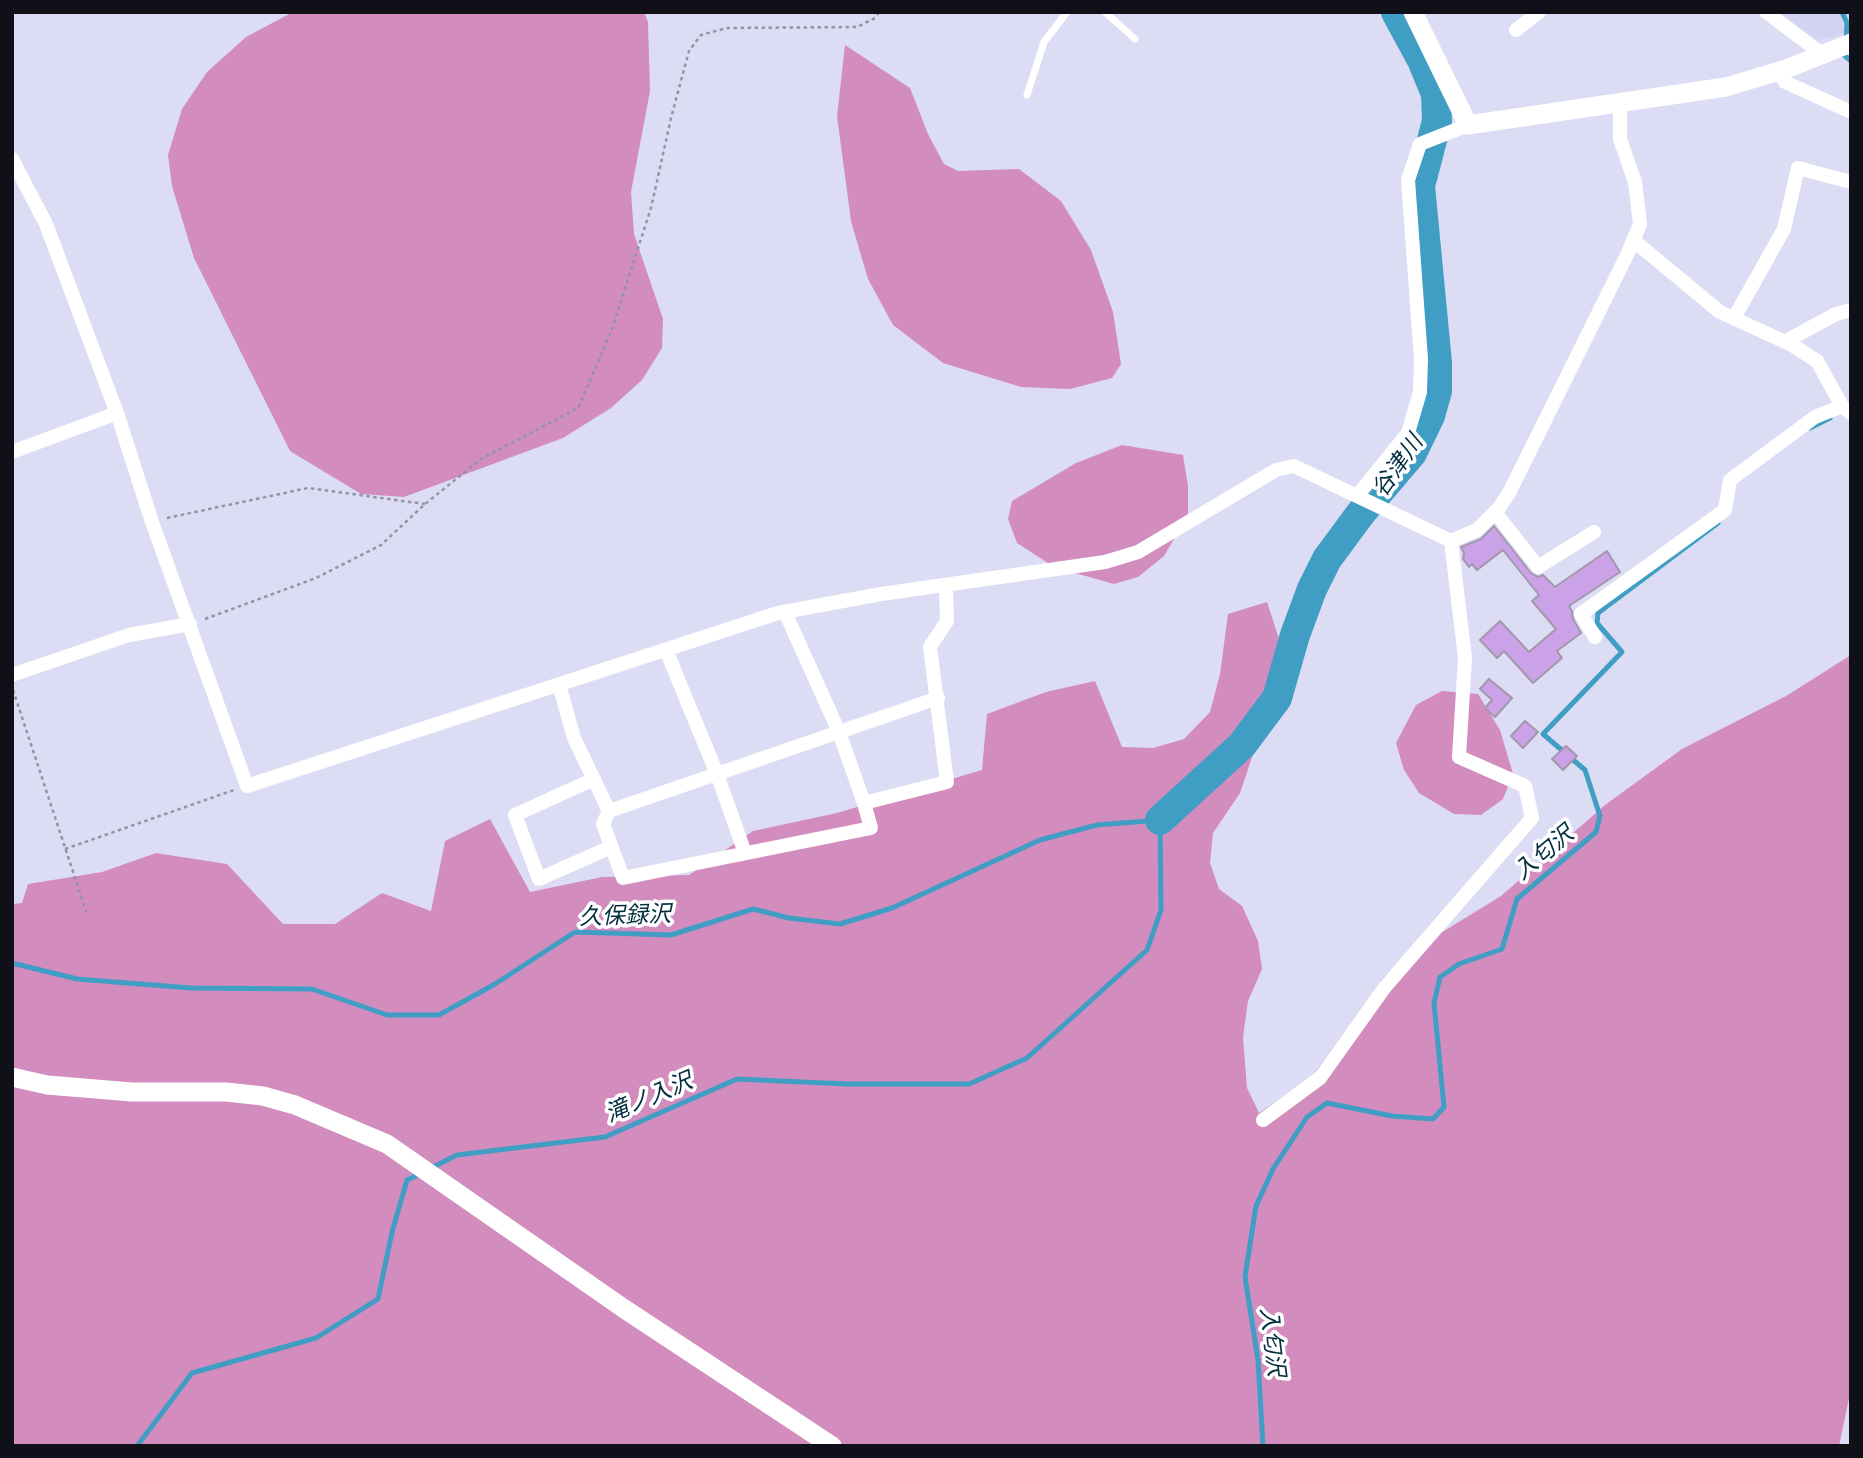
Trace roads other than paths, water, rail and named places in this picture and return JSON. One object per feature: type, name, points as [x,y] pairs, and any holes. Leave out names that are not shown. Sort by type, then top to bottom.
[{"type":"street","points":[[1413,12],[1468,125]]},
{"type":"street","points":[[1516,30],[1539,12]]},
{"type":"street","points":[[1766,12],[1822,54]]},
{"type":"street","points":[[1358,495],[1408,433],[1420,392],[1421,359],[1408,180],[1420,144],[1468,125],[1726,88],[1851,43]]},
{"type":"street","points":[[1779,71],[1785,82],[1851,113]]},
{"type":"street","points":[[1451,541],[1476,530],[1496,512],[1508,493],[1640,224],[1635,182],[1620,139],[1619,104]]},
{"type":"street","points":[[12,159],[46,224],[117,414],[152,522],[247,786],[785,612],[946,584],[1105,562],[1138,552],[1276,470],[1294,466],[1451,541]]},
{"type":"street","points":[[1734,318],[1784,229],[1798,168],[1851,182]]},
{"type":"street","points":[[1595,637],[1581,614],[1725,510],[1730,480],[1815,417],[1847,410],[1817,360],[1786,341],[1720,312],[1633,240]]},
{"type":"street","points":[[1786,341],[1836,314],[1851,310]]},
{"type":"street","points":[[12,452],[117,414]]},
{"type":"street","points":[[1496,512],[1538,567],[1594,532]]},
{"type":"street","points":[[1263,1120],[1320,1078],[1385,986],[1532,818],[1525,786],[1459,757],[1465,658],[1451,541]]},
{"type":"street","points":[[864,803],[947,782],[930,647],[947,621],[946,584]]},
{"type":"street","points":[[785,612],[839,732],[871,828],[623,878],[603,824],[609,811],[839,732],[937,698]]},
{"type":"street","points":[[12,675],[130,635],[190,624]]},
{"type":"street","points":[[666,650],[717,774],[745,853]]},
{"type":"street","points":[[559,684],[574,738],[609,811]]},
{"type":"street","points":[[594,779],[515,815],[539,879],[611,847]]},
{"type":"street","points":[[12,1077],[47,1085],[132,1092],[226,1092],[263,1096],[295,1105],[387,1144],[623,1308],[832,1446]]},
{"type":"lane","points":[[1027,95],[1044,42],[1067,12]]},
{"type":"lane","points":[[1105,12],[1135,39]]},
{"type":"waterway","name":"谷津川","points":[[1160,820],[1242,745],[1277,698],[1295,635],[1312,589],[1327,559],[1361,513],[1412,453],[1430,416],[1437,391],[1437,363],[1420,186],[1437,121],[1436,94],[1422,60],[1396,12]]},
{"type":"waterway","name":"入匂沢","points":[[1842,12],[1847,23],[1846,40]]},
{"type":"waterway","name":"入匂沢","points":[[1845,50],[1844,55],[1851,61]]},
{"type":"waterway","name":"入匂沢","points":[[1810,428],[1830,418]]},
{"type":"waterway","name":"入匂沢","points":[[1263,1446],[1258,1360],[1245,1277],[1256,1206],[1273,1169],[1307,1117],[1327,1103],[1392,1116],[1433,1119],[1444,1107],[1434,1003],[1440,977],[1459,964],[1502,949],[1517,899],[1596,832],[1600,816],[1585,770],[1543,734],[1622,652],[1597,623],[1598,613],[1718,523]]},
{"type":"waterway","name":"久保録沢","points":[[12,963],[77,979],[191,988],[312,989],[387,1015],[439,1015],[495,984],[575,932],[671,935],[753,909],[789,918],[840,924],[892,908],[1040,840],[1097,825],[1160,820],[1161,910],[1147,950],[1027,1058],[969,1084],[847,1084],[737,1079],[605,1137],[457,1155],[431,1168]]},
{"type":"waterway","name":"滝ノ入沢","points":[[137,1446],[192,1373],[316,1338],[378,1299],[392,1232],[407,1180],[422,1173]]}]
